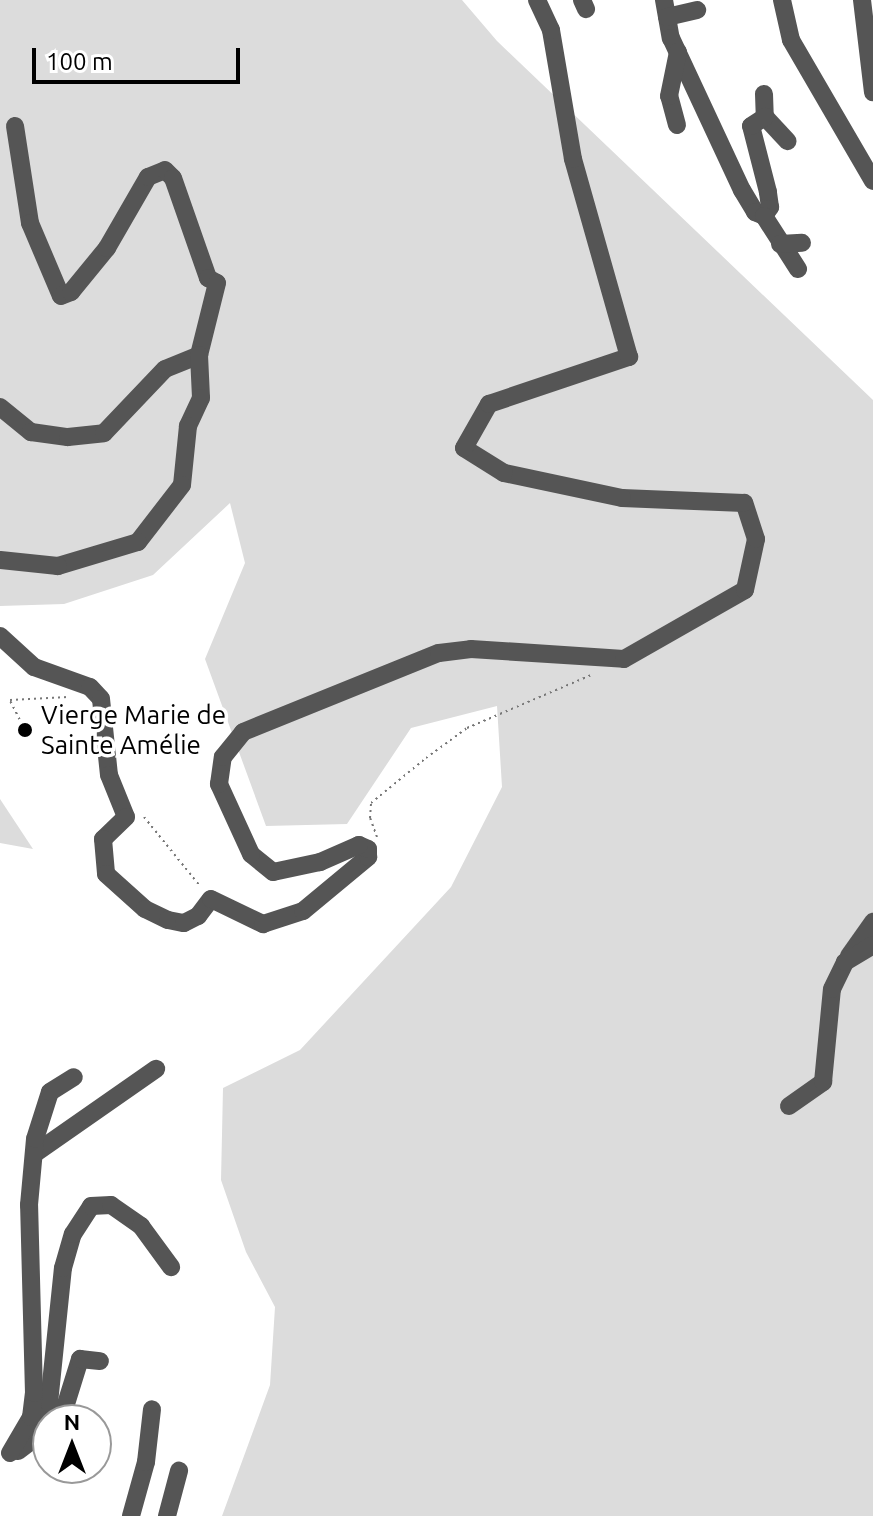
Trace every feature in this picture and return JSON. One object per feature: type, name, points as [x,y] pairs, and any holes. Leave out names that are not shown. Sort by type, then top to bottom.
[{"type":"street","points":[[0,636],[34,667],[90,687],[101,699],[109,775],[131,813],[103,839],[101,856],[106,874],[145,909],[184,923],[198,916],[211,899],[263,924],[285,920],[339,882],[368,857],[368,849],[359,845],[320,862],[273,872],[251,854],[219,784],[223,757],[243,732],[439,653],[471,649],[624,659],[745,590],[756,539],[744,503],[622,498],[504,473],[464,448],[489,404],[629,357],[573,159],[551,30],[537,0]]},
{"type":"street","points":[[782,0],[791,40],[873,181]]},
{"type":"street","points":[[862,0],[873,92]]},
{"type":"street","points":[[697,10],[666,9],[678,52],[742,190],[755,212],[764,216],[798,269]]},
{"type":"street","points":[[677,125],[669,96],[678,52]]},
{"type":"street","points":[[764,94],[765,117],[787,141]]},
{"type":"street","points":[[764,216],[770,207],[768,192],[751,126],[765,117]]},
{"type":"street","points":[[0,560],[58,566],[138,542],[182,485],[188,426],[201,398],[199,355],[215,309],[217,283],[208,278],[173,178],[165,170],[148,177],[107,248],[71,292],[61,296],[30,223],[15,126]]},
{"type":"street","points":[[780,244],[802,243]]},
{"type":"street","points":[[0,407],[31,432],[68,437],[104,433],[165,369],[199,355]]},
{"type":"street","points":[[789,1106],[823,1082],[832,989],[845,962],[873,922]]},
{"type":"street","points":[[845,962],[873,945]]},
{"type":"street","points":[[34,1154],[156,1069]]},
{"type":"street","points":[[3,1457],[27,1425],[34,1393],[29,1205],[34,1154],[50,1092],[74,1077]]},
{"type":"street","points":[[3,1457],[39,1435],[60,1331],[63,1268],[73,1234],[91,1206],[111,1205],[141,1226],[171,1267]]},
{"type":"street","points":[[66,1404],[80,1359],[100,1361]]},
{"type":"street","points":[[131,1516],[146,1462],[152,1409]]},
{"type":"street","points":[[3,1457],[15,1462],[32,1451]]},
{"type":"street","points":[[167,1516],[179,1471]]},
{"type":"path","points":[[368,849],[378,833],[370,818],[371,803],[426,758],[467,728],[592,674]]},
{"type":"path","points":[[25,730],[10,700],[80,696]]},
{"type":"path","points":[[131,813],[211,899]]},
{"type":"shaded area","points":[[0,0],[462,0],[497,41],[873,400],[873,1516],[222,1516],[270,1385],[275,1307],[246,1252],[221,1180],[223,1088],[300,1050],[451,887],[502,787],[497,706],[411,728],[347,824],[266,826],[205,659],[245,563],[230,503],[153,575],[64,604],[0,606]]},
{"type":"shaded area","points":[[0,799],[33,849],[0,843]]},
{"type":"place","name":"Vierge Marie de Sainte Amélie","points":[[25,730]]}]
